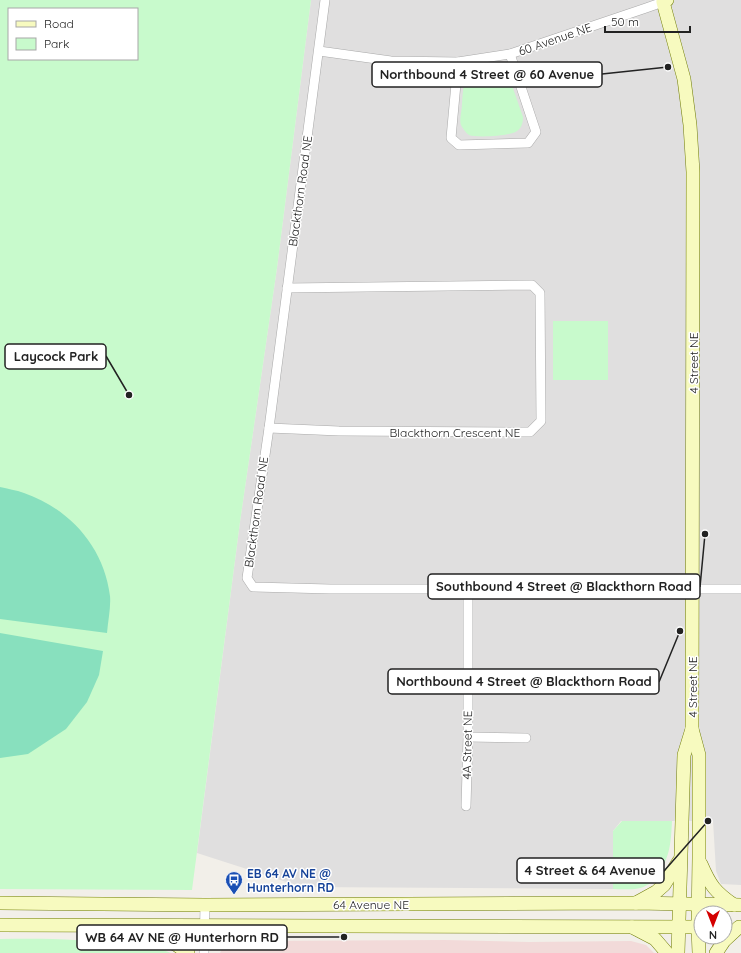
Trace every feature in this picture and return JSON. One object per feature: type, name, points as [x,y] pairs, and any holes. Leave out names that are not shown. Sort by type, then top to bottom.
[{"type":"main road","name":"4 Street NE","points":[[664,0],[684,79],[690,125],[693,172],[692,729],[699,755],[698,904]]},
{"type":"main road","name":"4 Street NE","points":[[678,953],[684,755],[692,729]]},
{"type":"main road","points":[[699,858],[707,878],[717,892],[738,905]]},
{"type":"main road","points":[[636,903],[656,892],[664,885],[680,859]]},
{"type":"main road","name":"64 Avenue NE","points":[[0,903],[205,905],[636,903],[738,905]]},
{"type":"main road","name":"64 Avenue NE","points":[[0,925],[693,927]]},
{"type":"main road","points":[[114,925],[157,937],[175,944],[188,953]]},
{"type":"main road","points":[[630,926],[655,939],[667,953]]},
{"type":"main road","points":[[716,953],[724,940],[740,927]]},
{"type":"street","name":"Blackthorn Road NE","points":[[325,0],[269,428],[247,578],[253,587],[330,589],[741,589]]},
{"type":"street","name":"60 Avenue NE","points":[[319,51],[392,61],[458,62],[510,54],[664,0]]},
{"type":"street","points":[[458,62],[451,138],[459,145],[528,143],[536,132],[510,54]]},
{"type":"street","name":"Blackthorn Crescent NE","points":[[269,428],[339,431],[530,432],[541,421],[540,293],[532,285],[287,288]]},
{"type":"street","name":"4A Street NE","points":[[466,806],[468,737],[468,589]]},
{"type":"street","points":[[468,737],[526,738]]},
{"type":"street","points":[[204,953],[205,905]]},
{"type":"shaded area","points":[[311,0],[741,0],[741,885],[721,884],[716,871],[713,821],[621,821],[613,831],[613,889],[302,887],[197,853],[240,522],[277,268]]},
{"type":"shaded area","points":[[445,940],[529,942],[631,941],[646,945],[654,953],[220,953],[223,947],[229,943],[239,941]]},
{"type":"green space","points":[[0,0],[311,0],[277,268],[240,522],[192,890],[0,889]]},
{"type":"green space","points":[[496,66],[505,71],[509,77],[523,117],[522,125],[514,133],[486,136],[469,135],[460,123],[465,82],[472,69]]},
{"type":"green space","points":[[553,321],[608,321],[608,380],[553,380]]},
{"type":"green space","points":[[0,487],[15,490],[41,500],[56,509],[82,532],[100,561],[106,578],[110,596],[107,633],[0,619]]},
{"type":"green space","points":[[0,633],[103,651],[99,675],[87,702],[66,729],[28,754],[0,758]]},
{"type":"green space","points":[[622,821],[672,821],[669,850],[664,864],[651,883],[643,887],[613,889],[613,831]]},
{"type":"green space","points":[[0,939],[97,941],[150,947],[171,953],[0,953]]},
{"type":"place","name":"Northbound 4 Street @ 60 Avenue","points":[[668,67]]},
{"type":"place","name":"Laycock Park","points":[[129,395]]},
{"type":"place","name":"Southbound 4 Street @ Blackthorn Road","points":[[705,534]]},
{"type":"place","name":"Northbound 4 Street @ Blackthorn Road","points":[[680,631]]},
{"type":"place","name":"4 Street & 64 Avenue","points":[[708,821]]},
{"type":"place","name":"EB 64 AV NE @ Hunterhorn RD","points":[[234,895]]},
{"type":"place","name":"WB 64 AV NE @ Hunterhorn RD","points":[[344,937]]}]
